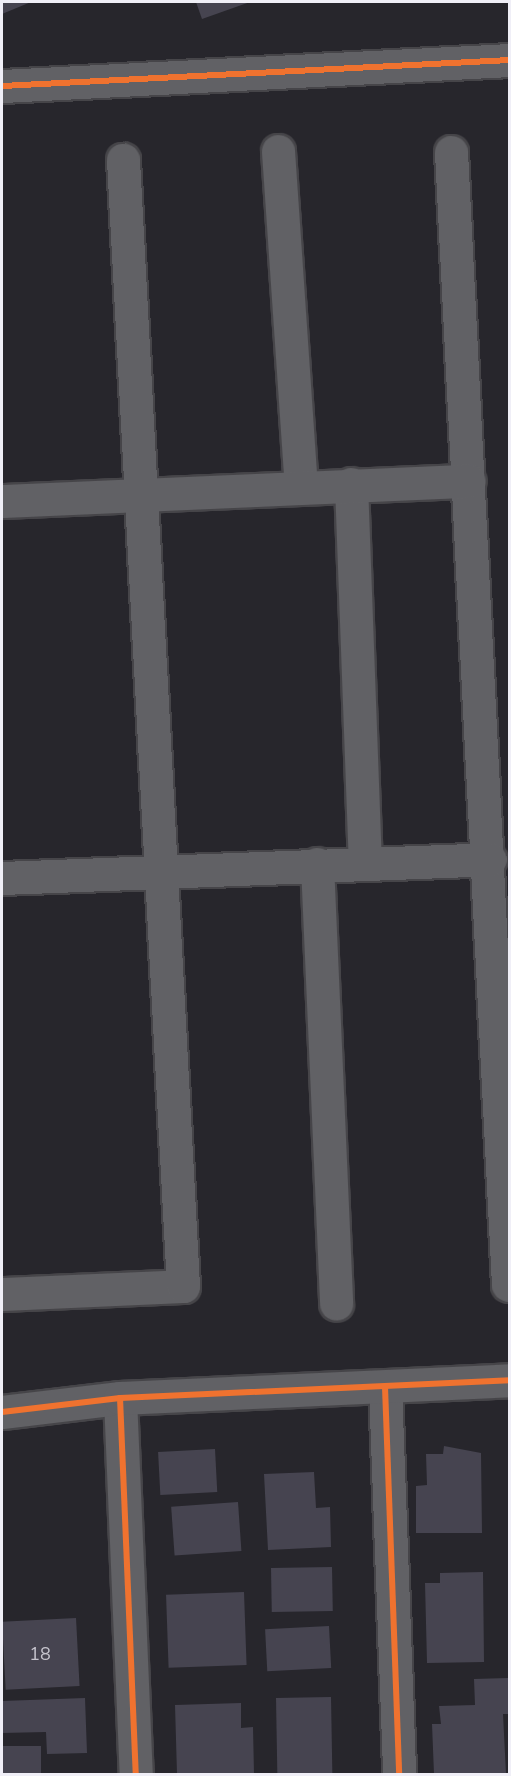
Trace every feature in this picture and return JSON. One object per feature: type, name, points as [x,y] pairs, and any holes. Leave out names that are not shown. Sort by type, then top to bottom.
[{"type":"street","points":[[2,86],[510,60]]},
{"type":"street","points":[[278,151],[301,487]]},
{"type":"street","points":[[451,152],[490,859],[508,1285]]},
{"type":"street","points":[[2,1294],[183,1286],[123,160]]},
{"type":"street","points":[[2,501],[351,484],[469,481]]},
{"type":"street","points":[[351,484],[365,862]]},
{"type":"street","points":[[2,878],[365,862],[490,859]]},
{"type":"street","points":[[317,864],[336,1304]]},
{"type":"street","points":[[2,1412],[120,1398],[510,1380]]},
{"type":"street","points":[[385,1387],[399,1774]]},
{"type":"street","points":[[120,1398],[136,1774]]},
{"type":"building","points":[[2,2],[31,2],[2,14]]},
{"type":"building","points":[[196,2],[250,2],[202,19]]},
{"type":"building","points":[[444,1446],[481,1453],[482,1533],[416,1533],[416,1486],[427,1485],[426,1454],[443,1454]]},
{"type":"building","points":[[215,1449],[217,1492],[160,1495],[158,1452]]},
{"type":"building","points":[[314,1472],[316,1508],[330,1507],[331,1547],[268,1550],[264,1474]]},
{"type":"building","points":[[238,1502],[241,1551],[175,1556],[171,1507]]},
{"type":"building","points":[[332,1567],[333,1611],[272,1612],[271,1568]]},
{"type":"building","points":[[483,1572],[484,1662],[427,1663],[425,1583],[440,1583],[440,1573]]},
{"type":"building","points":[[244,1592],[247,1665],[169,1668],[166,1595]]},
{"type":"building","points":[[76,1618],[80,1686],[6,1690],[2,1622]]},
{"type":"building","points":[[329,1626],[331,1668],[267,1671],[265,1629]]},
{"type":"building","points":[[508,1678],[510,1714],[503,1714],[506,1774],[434,1774],[432,1724],[441,1724],[439,1706],[475,1705],[474,1679]]},
{"type":"building","points":[[331,1697],[332,1774],[277,1774],[276,1698]]},
{"type":"building","points":[[85,1698],[87,1753],[47,1754],[46,1732],[2,1733],[2,1701]]},
{"type":"building","points":[[241,1703],[241,1728],[253,1727],[254,1774],[177,1774],[175,1705]]},
{"type":"building","points":[[2,1746],[41,1746],[41,1774],[2,1774]]},
{"type":"cycle path","points":[[2,86],[510,60]]},
{"type":"cycle path","points":[[2,1412],[120,1398],[510,1380]]},
{"type":"cycle path","points":[[385,1387],[399,1774]]},
{"type":"cycle path","points":[[120,1398],[136,1774]]}]
